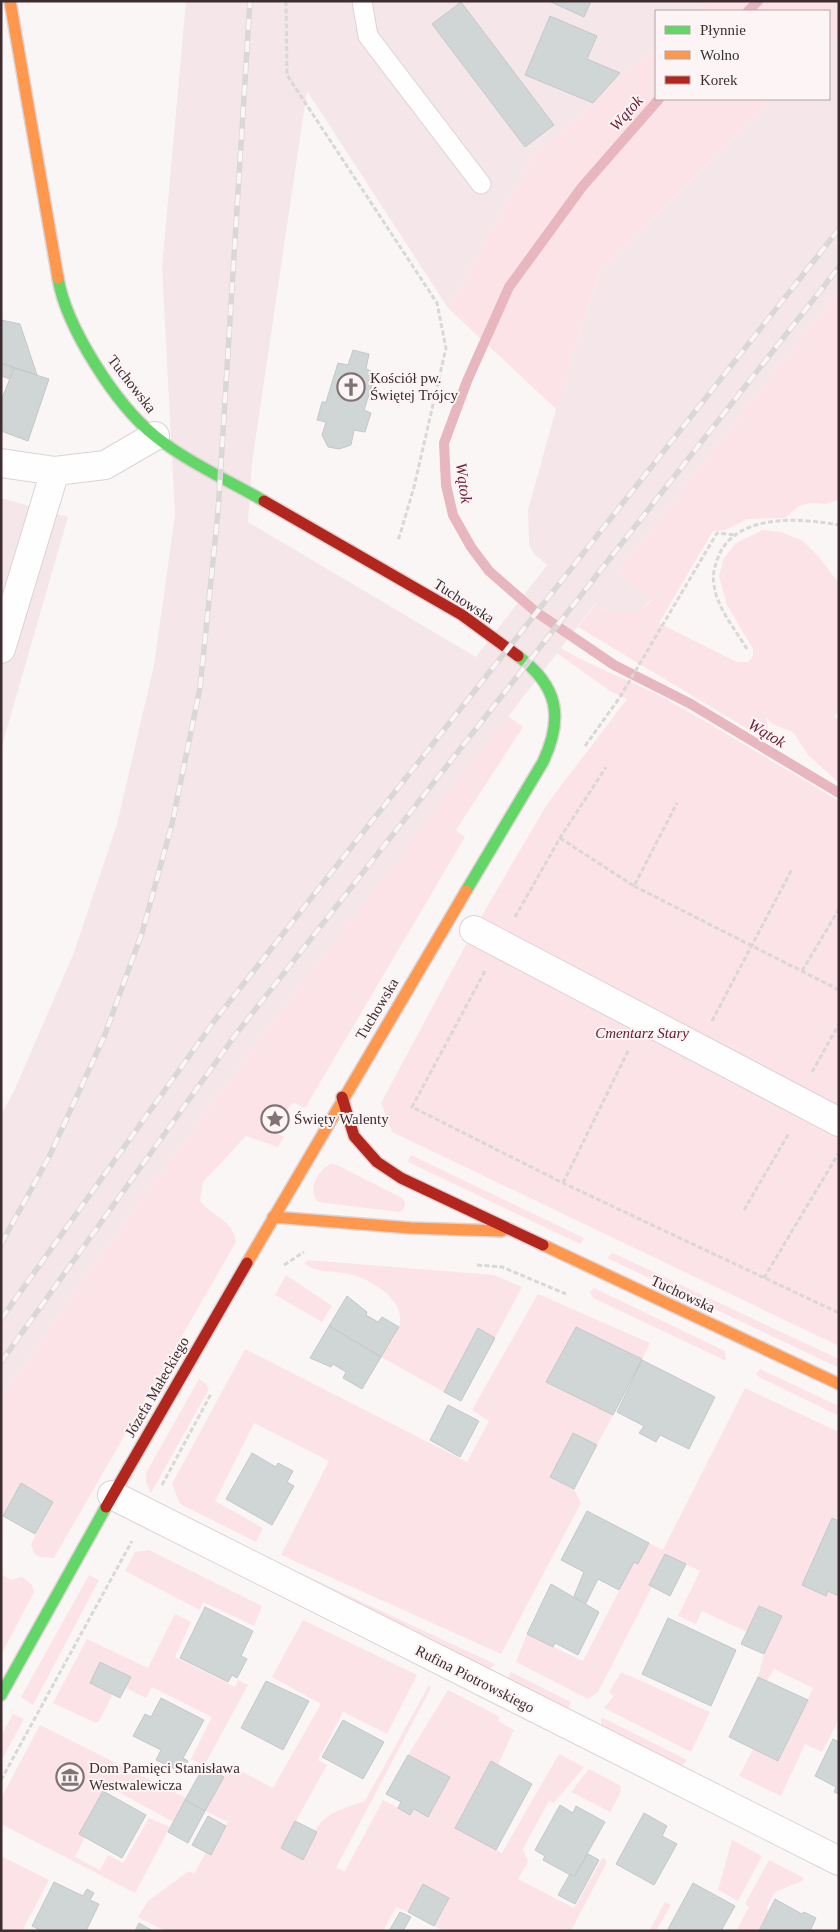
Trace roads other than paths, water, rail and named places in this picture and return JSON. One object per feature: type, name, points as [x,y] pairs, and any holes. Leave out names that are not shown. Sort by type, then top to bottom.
[{"type":"street","name":"Tuchowska","points":[[10,1],[60,294],[81,340],[102,374],[125,404],[155,436],[195,461],[462,614],[535,669],[551,692],[557,718],[556,729],[543,762],[342,1097],[347,1123],[357,1141],[362,1149],[381,1166],[401,1178],[839,1384]]},
{"type":"street","points":[[1,462],[55,471],[105,464],[155,436]]},
{"type":"street","points":[[1,649],[55,471]]},
{"type":"street","points":[[474,930],[839,1122]]},
{"type":"street","name":"Józefa Małeckiego","points":[[1,1695],[112,1495],[273,1216],[301,1171],[342,1097]]},
{"type":"street","name":"Tuchowska","points":[[273,1216],[411,1228],[514,1231]]},
{"type":"street","name":"Rufina Piotrowskiego","points":[[112,1495],[839,1862]]},
{"type":"lane","points":[[362,1],[368,36],[481,184]]},
{"type":"waterway","name":"Wątok","points":[[749,10],[758,1]]},
{"type":"waterway","name":"Wątok","points":[[658,100],[582,187],[509,287],[467,381],[444,443],[446,485],[453,515],[471,547],[489,571],[536,612],[614,665],[689,703],[839,793]]},
{"type":"railway","points":[[1,1244],[49,1157],[104,1037],[142,933],[172,824],[200,688],[218,512],[250,1]]},
{"type":"railway","points":[[1,1319],[215,1020],[839,229]]},
{"type":"railway","points":[[1,1362],[236,1034],[839,267]]},
{"type":"place","name":"Kościół pw. Świętej Trójcy","points":[[351,387]]},
{"type":"place","name":"Święty Walenty","points":[[275,1119]]},
{"type":"place","name":"Dom Pamięci Stanisława Westwalewicza","points":[[70,1777]]},
{"type":"park label","name":"Cmentarz Stary","points":[[642,1033]]}]
